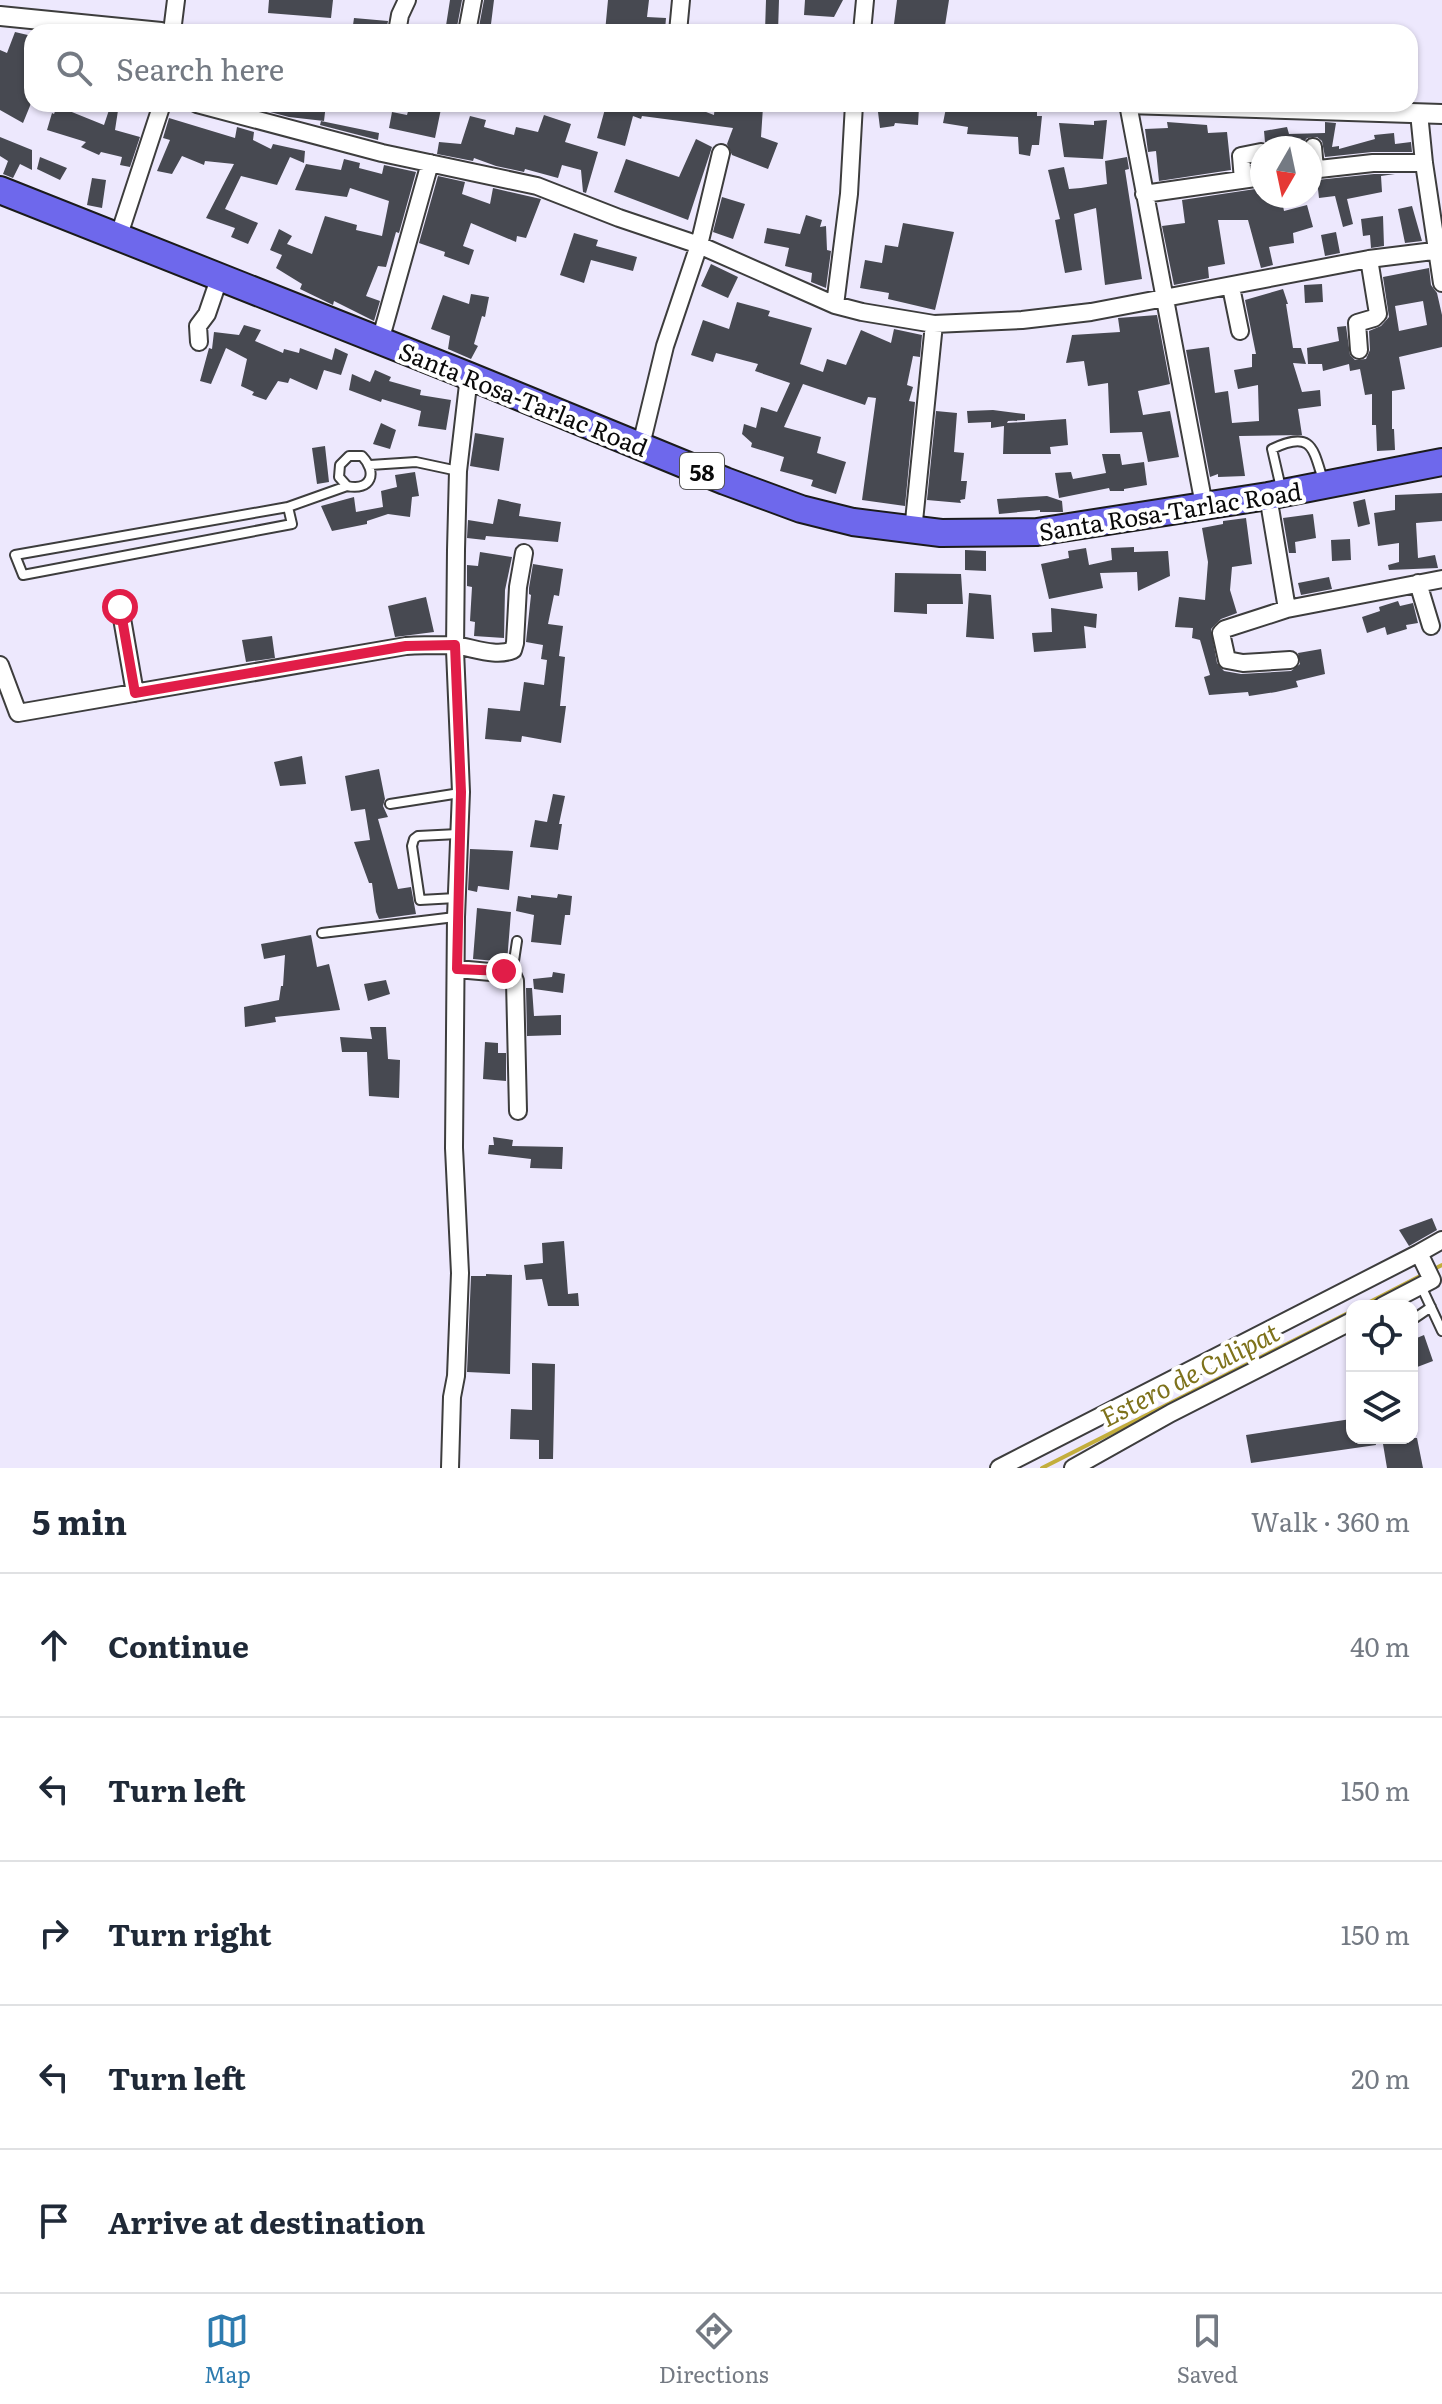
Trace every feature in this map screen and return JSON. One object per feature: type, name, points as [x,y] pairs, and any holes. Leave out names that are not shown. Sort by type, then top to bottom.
[{"type":"highway","name":"Santa Rosa-Tarlac Road","points":[[0,190],[725,481],[801,509],[853,522],[913,531],[1023,533],[1276,494],[1442,462]]},
{"type":"street","points":[[173,24],[176,0]]},
{"type":"street","points":[[398,24],[407,0]]},
{"type":"street","points":[[468,24],[473,0]]},
{"type":"street","points":[[679,24],[681,0]]},
{"type":"street","points":[[863,24],[865,0]]},
{"type":"street","points":[[0,16],[80,24]]},
{"type":"street","points":[[118,238],[159,112]]},
{"type":"street","points":[[229,112],[430,163],[537,186],[699,245],[835,305],[934,324],[1058,317],[1369,259],[1439,251]]},
{"type":"street","points":[[835,305],[849,194],[854,112]]},
{"type":"street","points":[[1129,112],[1204,505]]},
{"type":"street","points":[[1387,112],[1442,114]]},
{"type":"street","points":[[1419,113],[1442,283]]},
{"type":"street","points":[[641,445],[665,346],[699,245],[721,153]]},
{"type":"street","points":[[1243,180],[1241,156],[1250,154]]},
{"type":"street","points":[[380,341],[430,163]]},
{"type":"street","points":[[1322,169],[1373,163],[1424,163]]},
{"type":"street","points":[[1144,194],[1250,179]]},
{"type":"street","points":[[1359,350],[1355,325],[1378,314],[1369,259]]},
{"type":"street","points":[[199,342],[198,326],[207,314],[219,279]]},
{"type":"street","points":[[1231,287],[1240,331]]},
{"type":"street","points":[[913,531],[934,324]]},
{"type":"street","points":[[450,1468],[460,1273],[454,1148],[456,917],[461,792],[455,645],[458,471],[469,376]]},
{"type":"street","points":[[1276,494],[1287,609]]},
{"type":"street","points":[[0,665],[18,713],[406,646],[455,645],[508,652],[513,650],[524,553]]},
{"type":"street","points":[[1290,660],[1243,663],[1227,660],[1221,633],[1287,609],[1442,579]]},
{"type":"street","points":[[1418,583],[1431,626]]},
{"type":"street","points":[[120,607],[135,693]]},
{"type":"street","points":[[457,969],[512,974],[517,1002],[518,1111]]},
{"type":"street","points":[[999,1468],[1420,1255],[1442,1240]]},
{"type":"street","points":[[1393,1300],[1431,1279],[1420,1255]]},
{"type":"street","points":[[1073,1468],[1171,1413],[1346,1324]]},
{"type":"lane","points":[[1276,494],[1272,449],[1299,442],[1312,447],[1325,485]]},
{"type":"lane","points":[[288,507],[292,524],[23,575],[15,555],[288,507],[347,486],[357,488],[366,484],[371,475],[370,465],[362,456],[349,456],[340,465],[339,477],[347,486]]},
{"type":"lane","points":[[370,465],[416,462],[458,471]]},
{"type":"lane","points":[[390,804],[461,792]]},
{"type":"lane","points":[[457,898],[420,900],[412,846],[418,836],[458,834]]},
{"type":"lane","points":[[322,933],[456,917]]},
{"type":"lane","points":[[512,974],[517,941]]},
{"type":"lane","points":[[1431,1279],[1431,1307],[1442,1331]]},
{"type":"lane","points":[[1418,1316],[1431,1307]]},
{"type":"building","points":[[269,0],[333,0],[331,18],[268,13]]},
{"type":"building","points":[[450,0],[462,0],[458,24],[446,24]]},
{"type":"building","points":[[484,0],[494,0],[491,24],[480,24]]},
{"type":"building","points":[[608,0],[649,0],[647,17],[666,18],[666,24],[606,24]]},
{"type":"building","points":[[766,0],[779,0],[778,24],[765,24]]},
{"type":"building","points":[[805,0],[843,0],[834,17],[804,15]]},
{"type":"building","points":[[897,0],[949,0],[945,24],[894,24]]},
{"type":"building","points":[[354,18],[388,21],[387,24],[353,24]]},
{"type":"building","points":[[15,32],[24,34],[24,112],[28,112],[23,123],[0,110],[0,50],[7,53]]},
{"type":"building","points":[[55,112],[72,112],[104,125],[108,112],[118,112],[115,130],[140,137],[130,167],[120,165],[122,157],[101,152],[99,155],[81,147],[86,142],[47,130]]},
{"type":"building","points":[[270,112],[325,112],[324,121]]},
{"type":"building","points":[[392,112],[407,115],[408,112],[440,112],[435,138],[389,128]]},
{"type":"building","points":[[604,112],[706,112],[714,115],[714,112],[763,112],[761,137],[778,143],[768,169],[732,155],[727,144],[733,128],[633,116],[625,146],[597,138]]},
{"type":"building","points":[[878,112],[919,112],[918,125],[895,123],[894,126],[880,128]]},
{"type":"building","points":[[945,112],[1037,112],[1037,116],[1042,116],[1039,145],[1032,145],[1030,156],[1019,154],[1018,137],[967,134],[968,127],[943,123]]},
{"type":"building","points":[[544,115],[571,124],[565,142],[598,152],[586,193],[583,192],[581,170],[562,165],[558,178],[525,169],[524,172],[496,166],[474,158],[473,161],[437,154],[439,142],[461,144],[470,116],[486,120],[484,127],[514,135],[516,127],[538,132]]},
{"type":"building","points":[[169,118],[235,138],[237,127],[254,132],[253,140],[271,149],[273,144],[305,151],[304,163],[290,157],[277,185],[241,176],[225,209],[258,223],[248,244],[231,237],[235,228],[206,218],[234,164],[205,161],[204,165],[182,156],[172,174],[157,171],[170,140],[163,138]]},
{"type":"building","points":[[1107,120],[1103,159],[1064,157],[1059,123],[1094,125],[1094,121]]},
{"type":"building","points":[[321,121],[379,133],[378,140],[320,125]]},
{"type":"building","points":[[1167,122],[1207,125],[1208,133],[1227,132],[1231,170],[1159,181],[1156,151],[1148,152],[1145,129],[1168,128]]},
{"type":"building","points":[[1325,122],[1336,123],[1332,147],[1339,146],[1339,149],[1375,139],[1374,135],[1394,133],[1395,144],[1411,142],[1412,152],[1325,157],[1322,136],[1264,136],[1264,131],[1287,127],[1289,134],[1325,133]]},
{"type":"building","points":[[0,137],[32,150],[32,170],[20,164],[13,178],[3,174],[8,161],[0,156]]},
{"type":"building","points":[[696,139],[712,147],[688,220],[614,192],[626,159],[679,177]]},
{"type":"building","points":[[40,157],[67,168],[60,180],[37,169]]},
{"type":"building","points":[[1127,157],[1129,169],[1125,170],[1142,279],[1105,285],[1096,208],[1074,214],[1082,270],[1065,273],[1055,220],[1060,219],[1048,170],[1064,167],[1069,189],[1107,184],[1105,161]]},
{"type":"building","points":[[344,159],[360,163],[359,168],[382,174],[384,165],[416,172],[386,267],[378,266],[366,296],[380,301],[374,321],[334,301],[333,305],[300,289],[302,284],[276,268],[282,255],[270,250],[279,229],[292,236],[287,244],[312,254],[325,216],[357,225],[356,230],[382,236],[389,201],[350,188],[347,197],[295,190],[306,164],[341,170]]},
{"type":"building","points":[[1395,174],[1381,176],[1382,192],[1347,199],[1353,224],[1343,227],[1335,196],[1322,198],[1322,179]]},
{"type":"building","points":[[438,176],[465,182],[462,194],[490,204],[493,188],[541,199],[526,238],[517,236],[516,242],[471,223],[463,246],[474,250],[469,265],[419,243]]},
{"type":"building","points":[[92,178],[106,180],[102,208],[87,205]]},
{"type":"building","points":[[1250,190],[1250,208],[1283,208],[1284,211],[1308,208],[1313,227],[1293,233],[1294,243],[1269,247],[1273,265],[1261,268],[1248,220],[1218,220],[1225,264],[1208,267],[1209,278],[1174,285],[1162,226],[1185,223],[1182,200]]},
{"type":"building","points":[[722,197],[745,204],[733,239],[713,232]]},
{"type":"building","points":[[1412,206],[1422,241],[1405,243],[1398,209]]},
{"type":"building","points":[[806,215],[822,220],[820,227],[826,226],[827,250],[831,251],[826,288],[811,282],[812,273],[785,266],[789,248],[764,243],[767,228],[800,234]]},
{"type":"building","points":[[1383,216],[1384,246],[1371,248],[1370,235],[1363,236],[1361,219]]},
{"type":"building","points":[[903,223],[954,232],[935,310],[888,299],[889,293],[860,288],[865,260],[882,263],[885,245],[898,247]]},
{"type":"building","points":[[1336,232],[1340,253],[1325,256],[1321,235]]},
{"type":"building","points":[[574,233],[598,240],[596,246],[637,257],[633,271],[591,260],[584,283],[560,275]]},
{"type":"building","points":[[711,264],[738,277],[728,298],[701,286]]},
{"type":"building","points":[[1429,268],[1431,285],[1437,293],[1442,315],[1442,347],[1399,357],[1405,389],[1392,391],[1395,450],[1377,451],[1376,425],[1372,425],[1372,394],[1365,395],[1360,369],[1350,371],[1349,364],[1323,371],[1322,364],[1308,364],[1307,348],[1339,341],[1337,327],[1346,326],[1350,355],[1355,360],[1366,359],[1370,350],[1369,331],[1381,326],[1389,317],[1383,277]],"holes":[[[1423,301],[1427,325],[1399,331],[1395,306]]]},
{"type":"building","points":[[1322,284],[1323,302],[1305,303],[1304,285]]},
{"type":"building","points":[[1283,289],[1288,304],[1293,348],[1301,348],[1306,364],[1293,363],[1302,392],[1320,390],[1321,406],[1298,409],[1302,435],[1239,436],[1245,476],[1218,477],[1218,474],[1210,477],[1186,350],[1209,347],[1215,393],[1228,391],[1232,423],[1259,421],[1258,385],[1238,389],[1234,370],[1252,367],[1252,354],[1256,354],[1245,300]]},
{"type":"building","points":[[471,294],[489,297],[474,344],[478,346],[471,359],[448,349],[450,336],[431,329],[443,295],[469,304]]},
{"type":"building","points":[[737,302],[770,311],[768,316],[812,328],[800,364],[823,372],[827,359],[846,365],[861,330],[891,343],[894,329],[922,335],[920,357],[913,356],[907,385],[913,387],[909,401],[915,402],[905,506],[862,500],[876,398],[868,397],[865,405],[803,384],[784,427],[821,437],[817,453],[846,462],[836,494],[811,486],[813,480],[780,471],[784,457],[751,447],[752,443],[742,434],[744,424],[756,428],[761,407],[777,412],[790,383],[755,371],[758,364],[716,353],[713,362],[691,355],[703,320],[729,329]]},
{"type":"building","points":[[1157,315],[1170,384],[1138,391],[1143,415],[1170,411],[1179,457],[1148,462],[1142,432],[1110,433],[1108,383],[1088,386],[1084,361],[1066,363],[1072,335],[1120,332],[1118,318]]},
{"type":"building","points":[[244,325],[261,330],[255,341],[283,353],[284,349],[299,353],[300,348],[332,360],[335,348],[348,354],[341,375],[324,370],[317,390],[290,378],[288,383],[278,381],[266,400],[252,395],[254,392],[241,386],[247,359],[226,348],[211,384],[200,381],[209,348],[212,349],[214,332],[239,335]]},
{"type":"building","points":[[375,370],[391,377],[389,381],[421,390],[420,395],[451,400],[446,430],[418,426],[421,411],[382,399],[381,402],[349,390],[352,374],[370,382]]},
{"type":"building","points":[[936,411],[957,413],[954,452],[964,453],[961,481],[967,481],[965,499],[960,500],[961,503],[927,500]]},
{"type":"building","points":[[967,411],[1025,414],[1025,420],[1007,423],[1066,419],[1068,445],[1050,447],[1051,454],[1003,454],[1004,426],[991,428],[991,422],[968,423]]},
{"type":"building","points":[[381,423],[396,430],[390,449],[373,444]]},
{"type":"building","points":[[475,433],[504,438],[499,471],[470,466]]},
{"type":"building","points":[[325,446],[329,482],[317,484],[312,448]]},
{"type":"building","points":[[1102,454],[1120,454],[1122,465],[1144,462],[1147,485],[1124,491],[1110,491],[1109,488],[1059,498],[1055,473],[1071,472],[1073,479],[1106,473]]},
{"type":"building","points":[[415,472],[419,496],[412,497],[410,517],[388,514],[367,521],[367,524],[332,531],[321,506],[354,497],[356,512],[383,507],[381,491],[397,487],[395,475]]},
{"type":"building","points":[[1442,493],[1442,521],[1416,523],[1418,558],[1435,555],[1438,568],[1389,570],[1388,565],[1399,562],[1399,543],[1378,546],[1374,513],[1395,510],[1395,495]]},
{"type":"building","points":[[1047,496],[1062,501],[1063,512],[1040,510],[999,514],[997,499]]},
{"type":"building","points":[[498,499],[521,504],[519,516],[561,522],[558,542],[486,536],[485,540],[467,538],[468,520],[493,524]]},
{"type":"building","points":[[1365,499],[1370,524],[1358,527],[1353,502]]},
{"type":"building","points":[[1313,514],[1316,538],[1295,542],[1296,553],[1289,553],[1283,518]]},
{"type":"building","points":[[1246,518],[1252,564],[1232,567],[1230,590],[1237,613],[1221,619],[1211,629],[1217,663],[1224,671],[1241,674],[1291,671],[1300,664],[1298,653],[1321,649],[1325,674],[1296,681],[1298,687],[1276,692],[1249,696],[1248,692],[1209,695],[1204,677],[1210,675],[1200,640],[1192,638],[1193,628],[1175,627],[1179,597],[1205,600],[1208,562],[1202,528]]},
{"type":"building","points":[[1350,539],[1351,560],[1332,561],[1331,540]]},
{"type":"building","points":[[1134,547],[1134,552],[1168,551],[1170,576],[1138,591],[1137,572],[1100,573],[1103,588],[1049,599],[1041,564],[1069,558],[1068,551],[1086,548],[1089,565],[1112,560],[1111,548]]},
{"type":"building","points":[[965,550],[986,551],[986,571],[965,570]]},
{"type":"building","points":[[480,552],[512,557],[505,590],[504,638],[474,636],[475,622],[470,621],[472,587],[467,586],[467,565],[478,566]]},
{"type":"building","points":[[533,564],[563,569],[559,596],[554,595],[548,624],[563,626],[559,656],[565,657],[560,706],[566,706],[561,743],[522,736],[521,742],[485,739],[488,708],[520,711],[524,682],[544,685],[547,660],[541,659],[543,645],[526,642]]},
{"type":"building","points":[[895,573],[961,574],[963,604],[927,604],[927,614],[894,612]]},
{"type":"building","points":[[1329,577],[1332,589],[1301,595],[1298,583]]},
{"type":"building","points":[[969,593],[991,595],[994,639],[966,637]]},
{"type":"building","points":[[426,597],[434,632],[395,637],[388,606]]},
{"type":"building","points":[[1398,601],[1400,606],[1413,603],[1418,623],[1406,625],[1407,629],[1387,635],[1385,627],[1367,633],[1362,617]]},
{"type":"building","points":[[1051,608],[1097,614],[1096,628],[1084,626],[1086,648],[1034,652],[1032,633],[1052,632]]},
{"type":"building","points":[[272,636],[275,658],[246,662],[242,640]]},
{"type":"building","points":[[302,756],[306,784],[280,786],[274,762]]},
{"type":"building","points":[[379,769],[385,799],[383,806],[388,817],[378,819],[398,889],[411,887],[416,914],[379,919],[372,883],[369,883],[354,842],[370,840],[365,809],[351,811],[345,776]]},
{"type":"building","points":[[553,794],[565,796],[558,850],[530,847],[535,820],[547,822]]},
{"type":"building","points":[[470,849],[513,851],[509,890],[478,886],[477,892],[468,890]]},
{"type":"building","points":[[558,894],[572,896],[570,915],[565,915],[561,945],[531,942],[534,915],[516,911],[518,896],[557,898]]},
{"type":"building","points":[[477,908],[511,912],[507,962],[473,959]]},
{"type":"building","points":[[311,935],[317,967],[329,964],[340,1010],[275,1017],[276,1022],[245,1027],[244,1007],[279,1000],[283,986],[285,955],[264,959],[261,944]]},
{"type":"building","points":[[553,972],[565,974],[563,993],[534,989],[533,979],[552,977]]},
{"type":"building","points":[[386,980],[390,994],[368,1001],[364,984]]},
{"type":"building","points":[[526,988],[532,988],[534,1016],[561,1015],[561,1035],[527,1036]]},
{"type":"building","points":[[370,1027],[386,1027],[388,1059],[400,1060],[399,1098],[369,1096],[367,1052],[342,1052],[340,1037],[372,1039]]},
{"type":"building","points":[[485,1042],[498,1043],[498,1053],[506,1053],[506,1081],[483,1079]]},
{"type":"building","points":[[493,1137],[513,1140],[512,1146],[563,1147],[562,1169],[530,1168],[531,1159],[488,1154],[489,1145],[494,1145]]},
{"type":"building","points":[[1432,1218],[1437,1230],[1409,1246],[1399,1230]]},
{"type":"building","points":[[564,1241],[568,1294],[578,1293],[579,1306],[548,1306],[542,1279],[526,1280],[524,1265],[543,1263],[542,1243]]},
{"type":"building","points":[[512,1275],[510,1374],[467,1372],[471,1276]]},
{"type":"building","points":[[1424,1335],[1433,1361],[1418,1367],[1418,1338]]},
{"type":"building","points":[[532,1363],[555,1364],[553,1459],[539,1459],[539,1440],[510,1439],[511,1409],[532,1410]]},
{"type":"building","points":[[1346,1420],[1346,1444],[1376,1445],[1251,1463],[1246,1435]]},
{"type":"building","points":[[1418,1443],[1423,1468],[1387,1468],[1383,1444]]},
{"type":"waterway","name":"Estero de Culipat","points":[[1432,1270],[1442,1265]]},
{"type":"waterway","name":"Estero de Culipat","points":[[1374,1300],[1424,1274]]},
{"type":"waterway","name":"Estero de Culipat","points":[[1042,1468],[1346,1314]]},
{"type":"route","points":[[120,607],[135,693],[406,646],[455,645],[461,792],[457,969],[504,971]]}]
